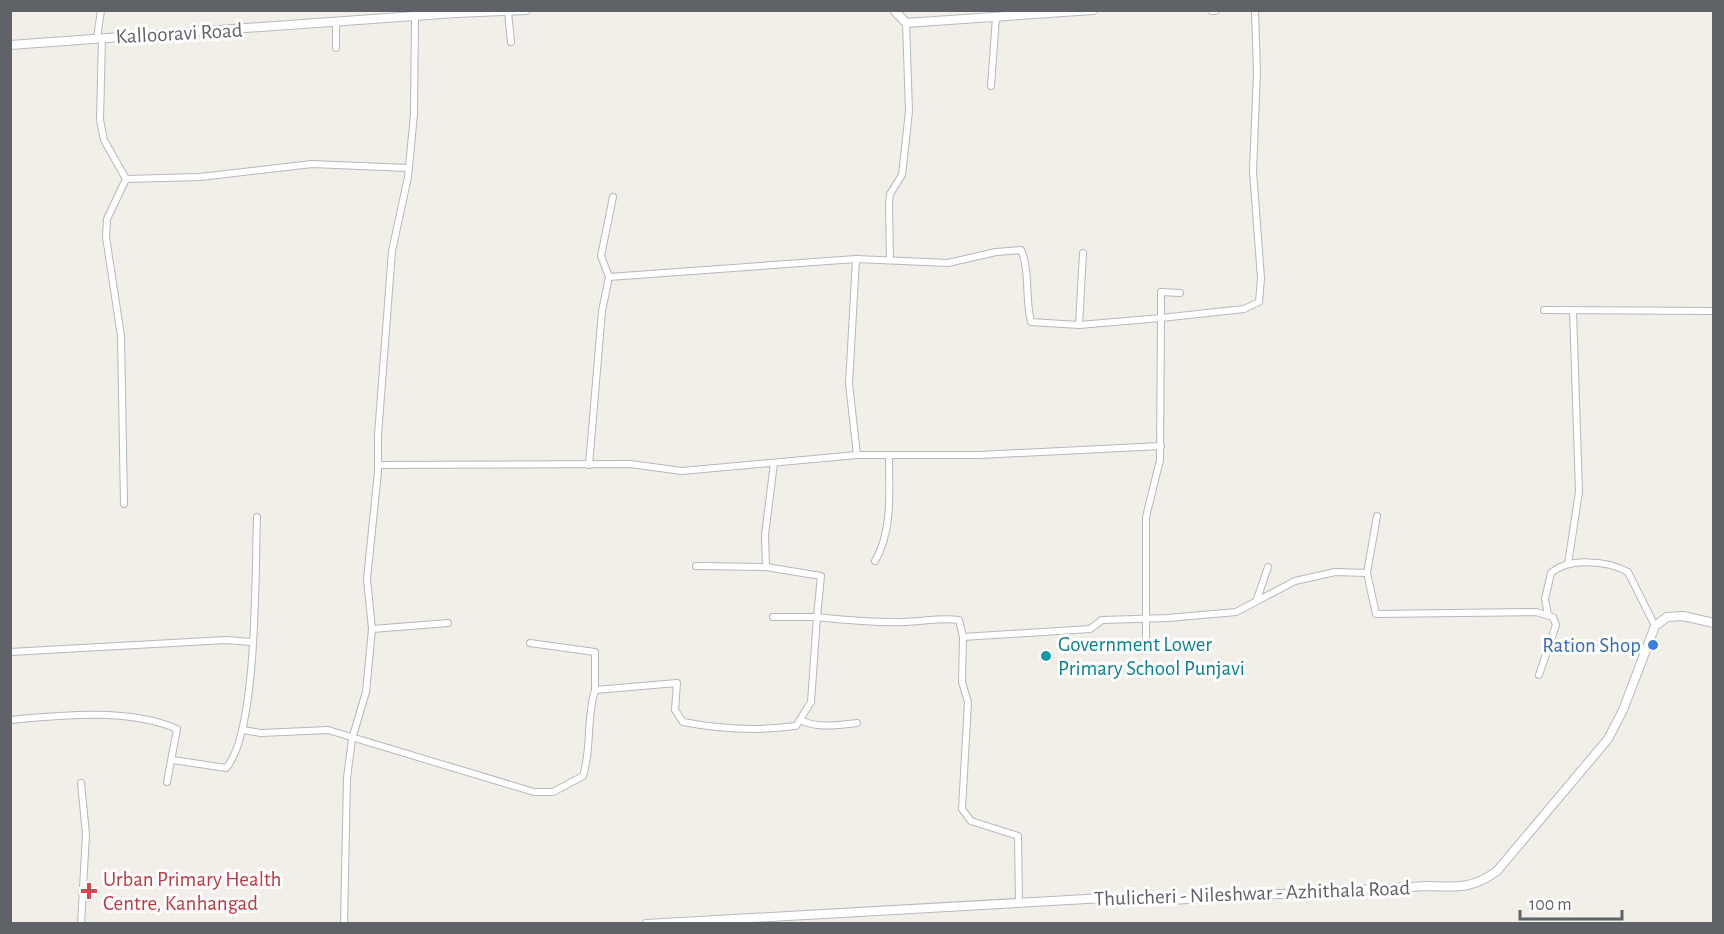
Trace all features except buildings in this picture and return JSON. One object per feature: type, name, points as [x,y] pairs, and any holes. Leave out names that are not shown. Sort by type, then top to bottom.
[{"type":"main road","name":"Kallooravi Road","points":[[10,45],[526,10]]},
{"type":"main road","points":[[894,10],[906,23],[1093,10]]},
{"type":"main road","points":[[1655,626],[1667,617],[1683,616],[1713,623]]},
{"type":"main road","name":"Thulicheri - Nileshwar - Azhithala Road","points":[[646,924],[1019,903],[1467,887],[1497,871],[1608,739],[1623,710],[1655,626]]},
{"type":"street","points":[[100,10],[100,120],[104,140],[126,179]]},
{"type":"street","points":[[609,277],[856,259],[948,263],[996,252],[1021,250],[1026,260],[1026,304],[1031,322],[1079,325],[1244,309],[1259,302],[1261,278],[1253,171],[1257,73],[1255,10]]},
{"type":"street","points":[[508,12],[511,42]]},
{"type":"street","points":[[344,924],[347,778],[352,739],[366,692],[372,629],[367,579],[378,465],[392,251],[408,168],[414,114],[416,16]]},
{"type":"street","points":[[991,86],[996,17]]},
{"type":"street","points":[[336,22],[336,48]]},
{"type":"street","points":[[890,260],[890,194],[902,175],[909,111],[906,23]]},
{"type":"street","points":[[126,179],[200,177],[312,164],[408,168]]},
{"type":"street","points":[[124,504],[121,336],[106,237],[107,219],[126,179]]},
{"type":"street","points":[[589,465],[602,311],[609,277],[601,256],[613,197]]},
{"type":"street","points":[[1079,325],[1083,253]]},
{"type":"street","points":[[856,259],[849,384],[857,454]]},
{"type":"street","points":[[1146,647],[1146,517],[1160,460],[1161,446],[1161,292],[1180,292]]},
{"type":"street","points":[[1544,310],[1713,310]]},
{"type":"street","points":[[1568,564],[1579,492],[1573,310]]},
{"type":"street","points":[[378,465],[630,464],[682,471],[857,454],[889,456],[1161,446]]},
{"type":"street","points":[[875,561],[884,546],[888,518],[889,456]]},
{"type":"street","points":[[766,567],[765,535],[774,463]]},
{"type":"street","points":[[1377,516],[1368,573],[1376,614],[1536,612],[1553,616],[1556,625],[1539,675]]},
{"type":"street","points":[[173,760],[226,768],[243,730],[252,672],[258,517]]},
{"type":"street","points":[[1548,615],[1545,599],[1551,573],[1568,564],[1586,562],[1621,568],[1628,572],[1655,626]]},
{"type":"street","points":[[595,690],[677,683],[675,710],[683,722],[710,727],[773,729],[796,726],[811,702],[821,576],[766,567],[696,566]]},
{"type":"street","points":[[1257,600],[1268,567]]},
{"type":"street","points":[[963,637],[1090,629],[1102,620],[1236,612],[1295,581],[1335,572],[1368,573]]},
{"type":"street","points":[[773,617],[817,617],[886,623],[931,622],[948,618],[959,620],[963,637],[962,682],[968,702],[962,809],[971,822],[1018,836],[1019,903]]},
{"type":"street","points":[[372,629],[448,623]]},
{"type":"street","points":[[10,651],[226,640],[252,642]]},
{"type":"street","points":[[243,730],[261,733],[328,730],[534,792],[553,792],[583,776],[588,762],[591,702],[595,690],[595,652],[530,643]]},
{"type":"street","points":[[10,720],[68,714],[156,720],[177,729],[173,760],[167,782]]},
{"type":"street","points":[[800,720],[826,726],[857,723]]},
{"type":"street","points":[[81,783],[86,834],[81,924]]},
{"type":"place","name":"Ration Shop","points":[[1653,645]]},
{"type":"place","name":"Government Lower Primary School Punjavi","points":[[1046,656]]},
{"type":"place","name":"Urban Primary Health Centre, Kanhangad","points":[[89,891]]}]
